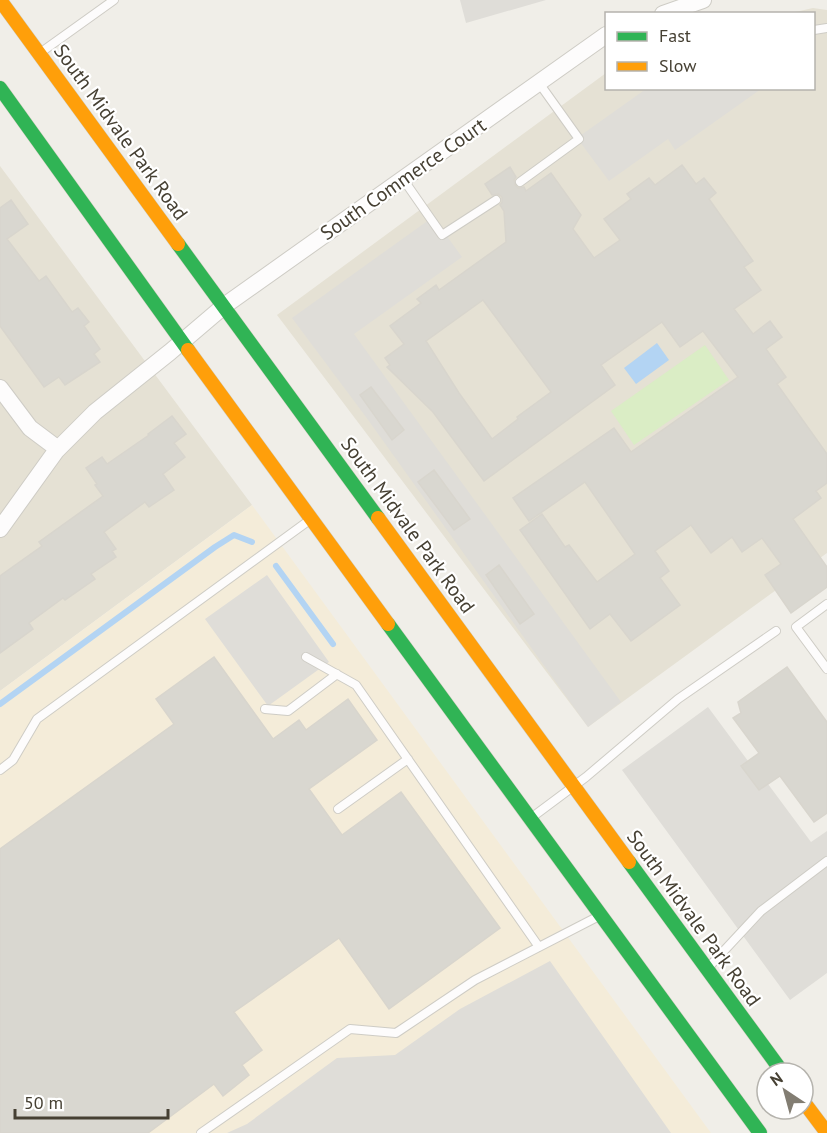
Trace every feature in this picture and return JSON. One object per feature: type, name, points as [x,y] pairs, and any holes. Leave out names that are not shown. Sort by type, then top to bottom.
[{"type":"main road","name":"South Midvale Park Road","points":[[0,0],[774,1061]]},
{"type":"main road","points":[[0,88],[756,1132]]},
{"type":"main road","points":[[815,1117],[827,1133]]},
{"type":"street","points":[[669,12],[703,0]]},
{"type":"street","name":"South Commerce Court","points":[[0,530],[58,449],[95,412],[224,306],[605,36]]},
{"type":"street","points":[[0,388],[30,428],[58,449]]},
{"type":"lane","points":[[39,53],[114,0]]},
{"type":"lane","points":[[520,182],[579,139],[538,83]]},
{"type":"lane","points":[[403,179],[442,236],[496,200]]},
{"type":"lane","points":[[0,770],[13,760],[37,719],[311,518]]},
{"type":"lane","points":[[827,604],[796,627],[827,669]]},
{"type":"lane","points":[[530,819],[574,786],[678,699],[776,631]]},
{"type":"lane","points":[[306,657],[356,685],[539,947]]},
{"type":"lane","points":[[265,709],[288,711],[337,674]]},
{"type":"lane","points":[[338,809],[408,759]]},
{"type":"lane","points":[[707,969],[761,911],[827,861]]},
{"type":"lane","points":[[201,1133],[350,1029],[396,1033],[475,980],[601,915]]},
{"type":"shaded area","points":[[460,0],[546,0],[466,23]]},
{"type":"shaded area","points":[[813,8],[827,10],[827,553],[588,727],[277,315],[605,74],[605,90],[815,90],[815,12],[795,12]]},
{"type":"shaded area","points":[[645,90],[760,90],[675,150],[668,139],[609,181],[577,138]]},
{"type":"shaded area","points":[[0,166],[252,505],[0,691]]},
{"type":"shaded area","points":[[433,217],[462,257],[354,334],[621,702],[588,727],[366,417],[292,318]]},
{"type":"shaded area","points":[[252,505],[711,1133],[0,1133],[0,691]]},
{"type":"shaded area","points":[[267,575],[329,662],[268,706],[205,619]]},
{"type":"shaded area","points":[[708,707],[748,761],[741,766],[759,790],[768,784],[811,842],[827,831],[827,973],[790,1000],[622,770]]},
{"type":"shaded area","points":[[550,961],[671,1133],[227,1133],[247,1124],[337,1058],[395,1055],[460,1009]]},
{"type":"green space","points":[[705,345],[729,380],[634,445],[611,411]]},
{"type":"water","points":[[657,343],[669,360],[636,384],[624,368]]},
{"type":"building","points":[[682,165],[696,184],[704,178],[716,193],[709,199],[753,261],[744,267],[761,290],[734,309],[753,334],[770,321],[782,337],[766,349],[786,377],[777,384],[827,454],[827,483],[816,491],[821,498],[793,519],[827,567],[827,587],[791,613],[765,575],[781,564],[762,538],[742,552],[732,537],[711,553],[691,525],[655,551],[669,571],[660,578],[680,605],[631,641],[610,614],[590,629],[520,530],[542,514],[565,547],[569,545],[597,582],[635,554],[585,482],[529,521],[513,498],[614,428],[631,452],[738,377],[703,331],[680,347],[662,322],[601,365],[615,385],[484,481],[433,412],[387,367],[390,365],[385,358],[404,344],[390,326],[421,303],[417,299],[436,285],[439,290],[506,242],[504,211],[500,205],[502,197],[498,194],[492,195],[485,184],[510,167],[516,177],[515,185],[518,188],[524,187],[526,191],[551,173],[581,215],[573,229],[594,258],[620,240],[604,219],[631,199],[627,194],[649,178],[655,185]],"holes":[[[483,300],[551,392],[492,439],[426,341]]]},
{"type":"building","points":[[11,200],[28,224],[7,239],[39,281],[46,276],[72,312],[78,308],[89,322],[84,326],[100,349],[94,354],[100,362],[65,385],[59,377],[44,387],[0,326],[0,208]]},
{"type":"building","points":[[371,387],[404,430],[392,440],[360,395]]},
{"type":"building","points":[[172,416],[186,434],[174,443],[185,457],[163,474],[174,490],[149,507],[145,502],[104,532],[116,549],[112,551],[116,557],[91,574],[95,579],[65,600],[63,598],[29,623],[33,629],[0,653],[0,576],[42,546],[39,542],[103,496],[86,468],[102,457],[107,464]]},
{"type":"building","points":[[434,470],[470,519],[454,530],[418,482]]},
{"type":"building","points":[[499,565],[534,614],[520,624],[486,575]]},
{"type":"building","points":[[214,657],[273,739],[299,720],[306,730],[348,699],[377,740],[309,789],[342,835],[401,792],[500,928],[389,1009],[339,938],[234,1012],[262,1050],[242,1065],[249,1075],[223,1096],[214,1084],[148,1133],[0,1133],[0,849],[174,724],[156,699]]},
{"type":"building","points":[[787,667],[827,722],[827,813],[814,822],[780,776],[759,790],[741,766],[759,753],[733,718],[741,713],[738,702]]},
{"type":"waterway","points":[[0,704],[215,547],[234,535],[252,542]]},
{"type":"waterway","points":[[276,566],[333,644]]},
{"type":"traffic: fast","points":[[0,88],[188,350]]},
{"type":"traffic: fast","points":[[178,244],[378,518]]},
{"type":"traffic: fast","points":[[388,624],[760,1133]]},
{"type":"traffic: fast","points":[[629,862],[774,1061]]},
{"type":"traffic: slow","points":[[0,0],[178,244]]},
{"type":"traffic: slow","points":[[188,350],[388,624]]},
{"type":"traffic: slow","points":[[378,518],[629,862]]},
{"type":"traffic: slow","points":[[815,1117],[827,1133]]}]
